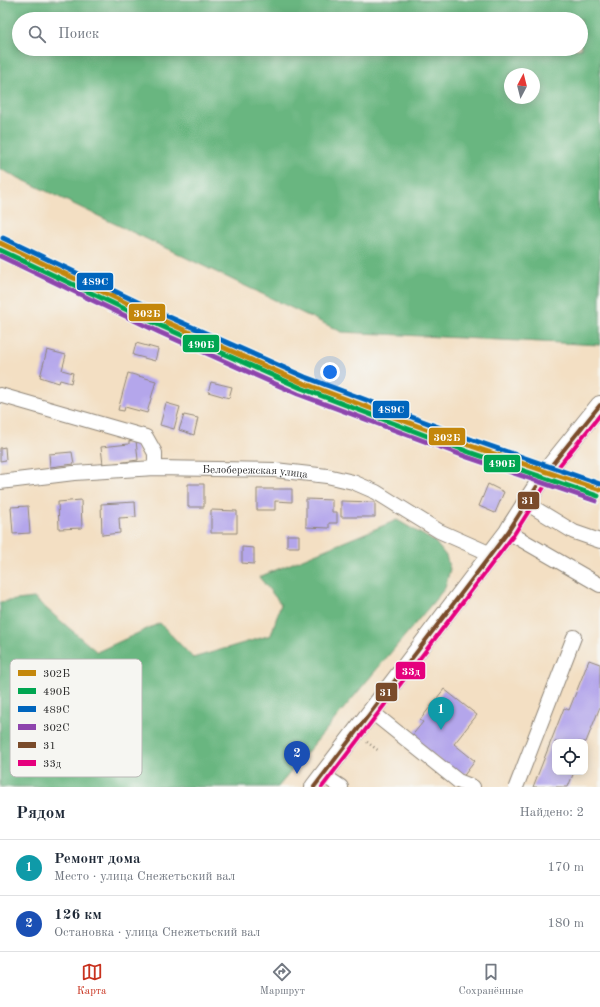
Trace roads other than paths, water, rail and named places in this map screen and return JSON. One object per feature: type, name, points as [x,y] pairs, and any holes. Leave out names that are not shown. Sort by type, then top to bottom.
[{"type":"main road","points":[[319,781],[508,532],[546,472],[600,405]]},
{"type":"street","points":[[0,395],[146,437],[155,453],[155,468]]},
{"type":"street","name":"Белобережская улица","points":[[0,482],[74,473],[155,468],[275,470],[327,476],[353,482],[376,492],[439,530],[491,554]]},
{"type":"street","points":[[526,503],[574,532],[600,541]]},
{"type":"street","points":[[508,532],[600,585]]},
{"type":"street","points":[[516,787],[574,637]]},
{"type":"street","points":[[372,712],[458,781],[474,787]]},
{"type":"street","points":[[319,781],[340,787]]},
{"type":"place","name":"Ремонт дома","points":[[441,730]]},
{"type":"place","name":"126 км","points":[[297,774]]}]
